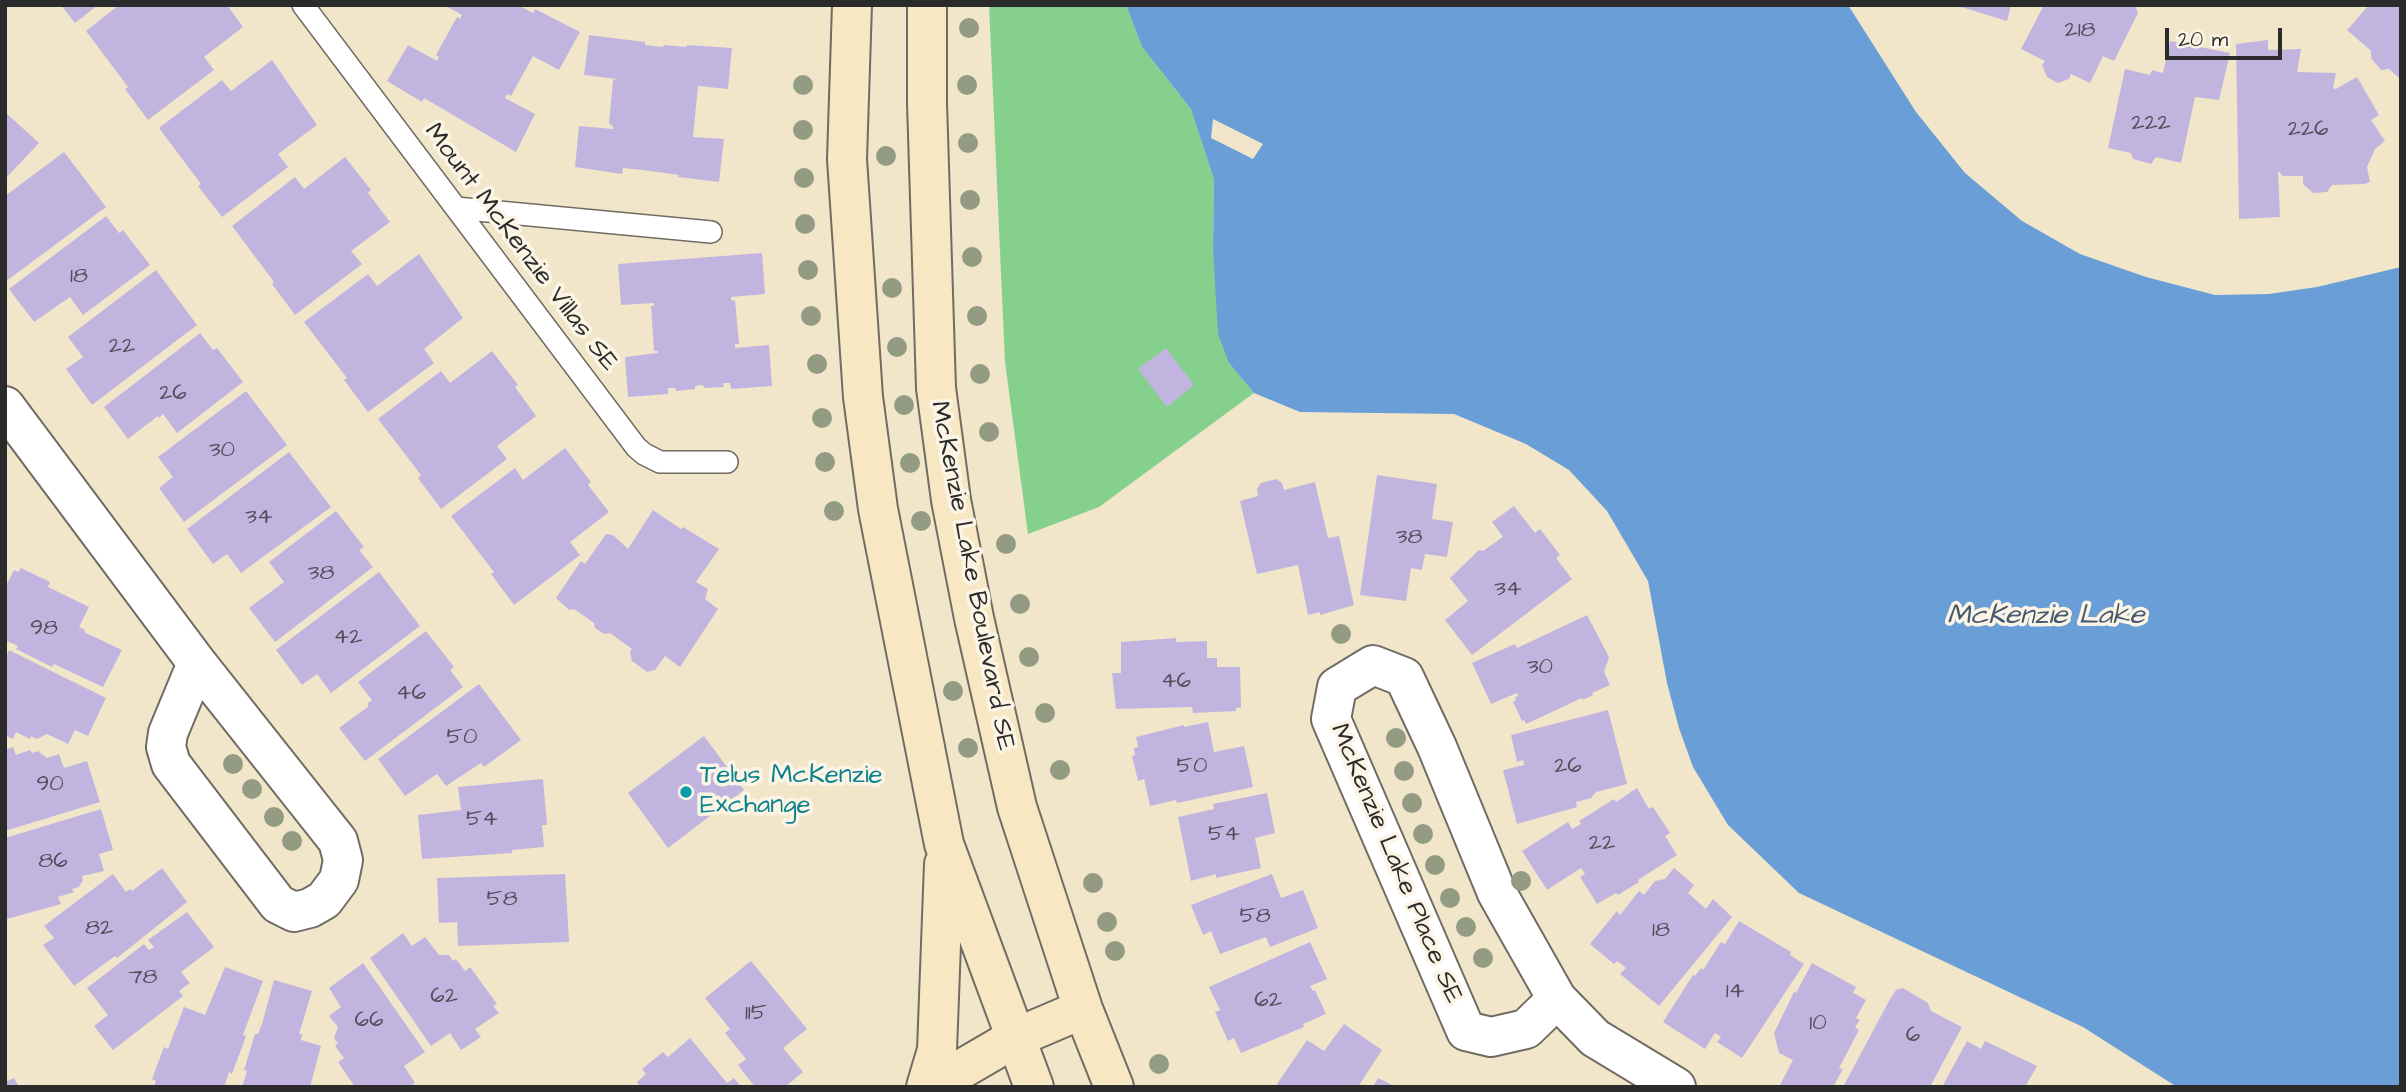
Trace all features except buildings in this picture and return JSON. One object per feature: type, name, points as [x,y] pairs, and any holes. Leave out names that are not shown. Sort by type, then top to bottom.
[{"type":"main road","points":[[852,5],[847,159],[863,397],[878,509],[944,844],[1034,1087]]},
{"type":"main road","name":"McKenzie Lake Boulevard SE","points":[[928,5],[927,103],[936,388],[951,500],[974,618],[1017,807],[1083,1009],[1102,1083]]},
{"type":"main road","points":[[928,1087],[937,1050],[944,844]]},
{"type":"main road","points":[[928,1087],[1015,1038],[1083,1009]]},
{"type":"street","points":[[5,406],[198,663],[338,841],[343,860],[340,880],[324,900],[310,908],[294,912],[278,904],[171,764],[166,747],[168,733],[198,663]]},
{"type":"street","name":"McKenzie Lake Place SE","points":[[1557,999],[1526,1029],[1492,1037],[1466,1031],[1331,719],[1336,687],[1373,666],[1404,677],[1437,747],[1497,892],[1557,999],[1595,1038],[1676,1087]]},
{"type":"lane","name":"Mount McKenzie Villas SE","points":[[303,5],[636,447],[660,462],[727,462]]},
{"type":"lane","points":[[456,208],[711,232]]},
{"type":"green space","points":[[989,5],[1126,5],[1142,47],[1191,109],[1214,180],[1213,249],[1229,363],[1254,393],[1099,507],[1028,534],[1005,362]]},
{"type":"water","name":"McKenzie Lake","points":[[1126,5],[1848,5],[1916,112],[1965,173],[2022,221],[2080,254],[2146,277],[2215,295],[2269,294],[2317,287],[2401,267],[2401,1087],[2177,1087],[2083,1027],[1799,893],[1728,825],[1693,767],[1667,683],[1648,581],[1607,511],[1569,470],[1526,444],[1454,414],[1300,412],[1254,393],[1229,363],[1218,334],[1213,249],[1214,180],[1191,109],[1142,47]]},
{"type":"pier","points":[[1213,119],[1263,144],[1253,159],[1211,138]]},
{"type":"place","name":"Telus McKenzie Exchange","points":[[686,792]]}]
